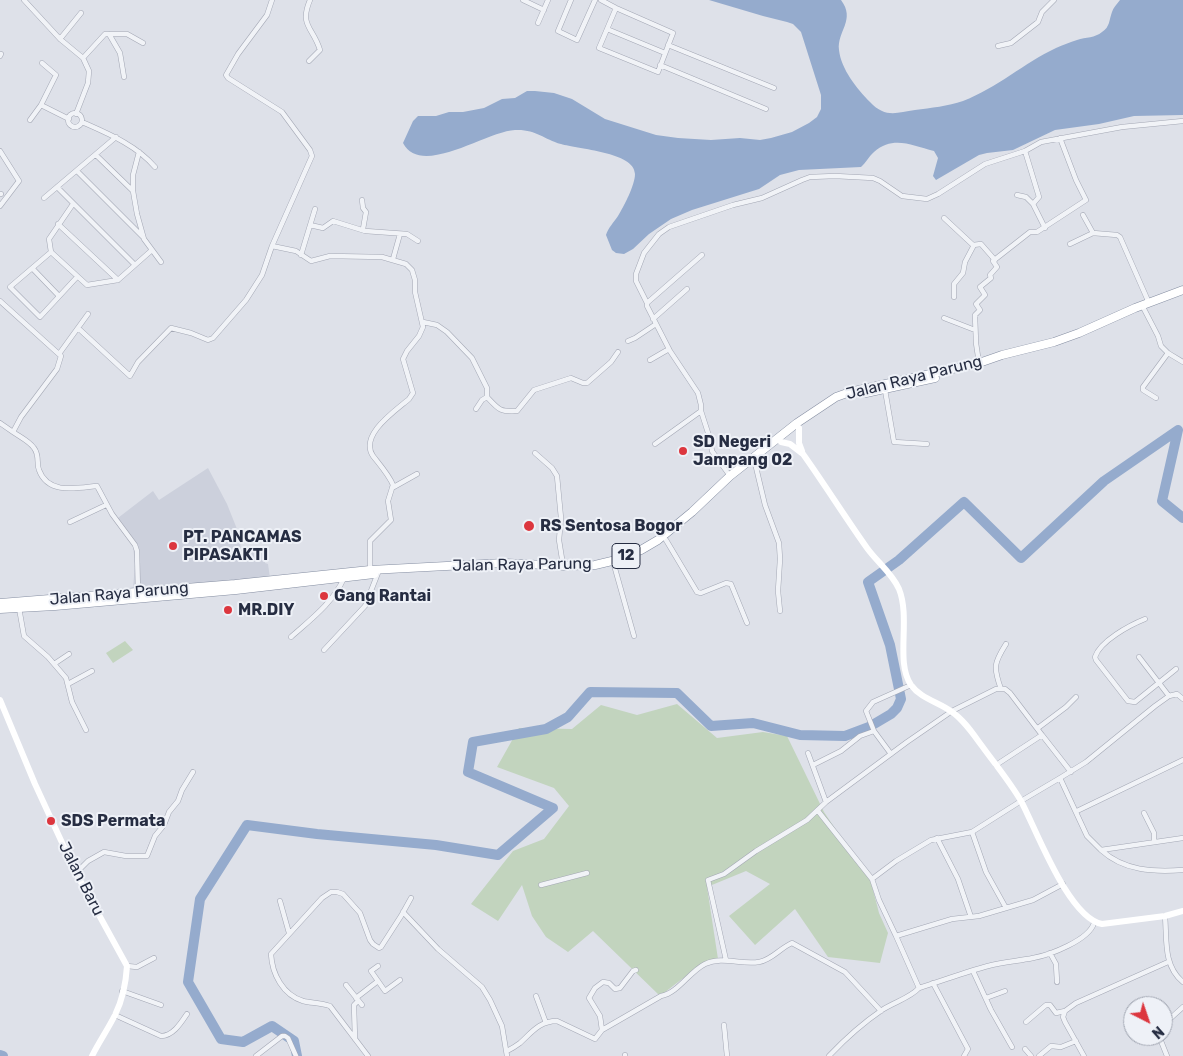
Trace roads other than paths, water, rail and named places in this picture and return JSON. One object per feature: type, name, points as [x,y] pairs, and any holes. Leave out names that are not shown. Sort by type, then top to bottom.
[{"type":"highway","name":"Jalan Raya Parung","points":[[0,603],[235,584],[370,570],[504,563],[526,566],[595,569],[614,565],[643,554],[677,532],[733,480],[836,402],[851,396],[954,374],[1051,347],[1082,336],[1183,290]]},
{"type":"highway","name":"Jalan Raya Parung","points":[[0,608],[236,590],[378,573],[526,566],[594,565],[616,560],[641,550],[674,528],[730,476],[797,423],[836,397],[850,392],[979,363],[1002,355],[1054,342],[1146,306],[1183,295]]},
{"type":"street","points":[[24,0],[60,39],[83,58],[89,71],[88,83],[76,114],[72,115],[69,119]]},
{"type":"street","points":[[78,328],[130,376],[138,362],[172,328],[208,340],[213,338],[246,300],[262,275],[278,230],[295,197],[312,156],[310,150],[282,112],[268,102],[251,94],[226,75],[238,54],[268,15],[272,0]]},
{"type":"street","points":[[309,61],[320,50],[315,36],[305,19],[310,0]]},
{"type":"street","points":[[524,0],[544,10]]},
{"type":"street","points":[[538,23],[548,0]]},
{"type":"street","points":[[571,0],[558,31],[577,40],[595,0]]},
{"type":"street","points":[[601,0],[673,33],[658,72],[599,48],[616,8]]},
{"type":"street","points":[[998,46],[1011,43],[1038,22],[1042,12],[1054,0]]},
{"type":"street","points":[[60,39],[82,13]]},
{"type":"street","points":[[607,29],[665,53]]},
{"type":"street","points":[[83,58],[105,34],[127,34],[143,43]]},
{"type":"street","points":[[109,34],[120,53],[124,77]]},
{"type":"street","points":[[668,45],[774,88]]},
{"type":"street","points":[[30,120],[41,105],[56,75],[42,63]]},
{"type":"street","points":[[660,65],[766,109]]},
{"type":"street","points":[[41,105],[69,119],[70,124],[74,127],[82,122]]},
{"type":"street","points":[[76,114],[81,117],[82,122],[116,137],[143,154],[155,167]]},
{"type":"street","points":[[730,476],[712,451],[698,393],[669,348],[653,319],[636,281],[636,274],[644,253],[648,245],[658,234],[669,228],[733,205],[756,200],[810,177],[845,176],[873,178],[902,196],[927,199],[985,164],[1025,151],[1041,142],[1122,127],[1183,121]]},
{"type":"street","points":[[44,198],[116,137]]},
{"type":"street","points":[[995,260],[1030,232],[1037,232],[1045,228],[1086,200],[1060,138]]},
{"type":"street","points":[[0,151],[19,180],[0,206]]},
{"type":"street","points":[[1025,151],[1039,197],[1033,204]]},
{"type":"street","points":[[139,152],[133,175],[133,191],[144,239]]},
{"type":"street","points":[[96,155],[133,191]]},
{"type":"street","points":[[76,171],[144,239],[162,262]]},
{"type":"street","points":[[56,187],[136,265]]},
{"type":"street","points":[[1017,195],[1026,197],[1033,204],[1045,228]]},
{"type":"street","points":[[362,200],[362,208],[366,212],[363,230]]},
{"type":"street","points":[[73,204],[49,239],[51,252],[87,285],[118,280],[152,250]]},
{"type":"street","points":[[301,255],[315,209]]},
{"type":"street","points":[[1082,215],[1093,233]]},
{"type":"street","points":[[944,218],[974,245]]},
{"type":"street","points":[[310,225],[324,228],[333,221],[365,231],[407,234],[418,241]]},
{"type":"street","points":[[58,224],[118,280]]},
{"type":"street","points":[[1070,244],[1093,233],[1119,235],[1161,346],[1168,353],[1183,362]]},
{"type":"street","points":[[393,259],[400,234]]},
{"type":"street","points":[[974,245],[981,244],[995,260],[993,262],[996,267],[990,276],[991,278],[980,287],[985,295],[976,304],[980,310],[975,314],[979,363]]},
{"type":"street","points":[[954,297],[954,284],[963,273],[965,262],[974,245]]},
{"type":"street","points":[[272,246],[296,251],[311,261],[330,256],[382,257],[406,264],[412,270],[415,280],[415,292],[423,322],[422,331],[406,351],[404,359],[413,393],[376,429],[369,443],[370,451],[392,482],[388,501],[391,520],[370,541],[370,570]]},
{"type":"street","points":[[40,317],[10,287],[51,252]]},
{"type":"street","points":[[647,302],[702,255]]},
{"type":"street","points":[[33,269],[59,296]]},
{"type":"street","points":[[35,324],[77,277]]},
{"type":"street","points":[[653,319],[687,289]]},
{"type":"street","points":[[0,301],[59,354],[61,359],[57,370],[21,417],[13,432]]},
{"type":"street","points":[[59,354],[88,314]]},
{"type":"street","points":[[944,318],[975,330]]},
{"type":"street","points":[[423,322],[432,323],[442,328],[468,352],[479,369],[483,383],[487,388],[487,397],[499,410],[504,412],[517,412],[534,390],[571,378],[587,383],[611,362],[618,352]]},
{"type":"street","points":[[628,341],[656,324]]},
{"type":"street","points":[[650,360],[669,348]]},
{"type":"street","points":[[1156,398],[1144,390],[1143,387],[1168,353]]},
{"type":"street","points":[[885,390],[894,442],[926,444]]},
{"type":"street","points":[[476,410],[482,400],[487,397]]},
{"type":"street","points":[[655,444],[701,411]]},
{"type":"street","points":[[0,423],[29,442],[36,450],[39,458],[38,470],[45,480],[54,487],[67,489],[97,486],[106,505],[135,545],[137,551],[138,592]]},
{"type":"street","points":[[800,428],[799,444],[803,454],[868,550],[898,587],[903,601],[905,617],[906,674],[911,685],[920,695],[952,711],[996,765],[1021,801],[1051,865],[1076,903],[1094,923],[1102,924],[1165,916],[1183,911]]},
{"type":"street","points":[[781,442],[790,444],[803,454]]},
{"type":"street","points":[[535,453],[552,468],[557,476],[561,518],[559,540],[563,565]]},
{"type":"street","points":[[755,463],[765,505],[780,543],[778,590],[780,611]]},
{"type":"street","points":[[392,488],[417,474]]},
{"type":"street","points":[[70,522],[106,505]]},
{"type":"street","points":[[666,540],[697,592],[701,593],[726,583],[731,584],[748,623]]},
{"type":"street","points":[[614,565],[634,636]]},
{"type":"street","points":[[324,650],[365,606],[378,573]]},
{"type":"street","points":[[291,638],[322,609],[340,587],[344,578]]},
{"type":"street","points":[[19,608],[24,636],[66,678],[72,702],[86,730]]},
{"type":"street","points":[[1145,619],[1117,634],[1097,652],[1095,657],[1128,701],[1132,702],[1135,702],[1176,668]]},
{"type":"street","points":[[1001,689],[996,675],[995,664],[1006,644]]},
{"type":"street","points":[[54,664],[69,654]]},
{"type":"street","points":[[1140,656],[1168,696]]},
{"type":"street","points":[[68,684],[92,670]]},
{"type":"street","points":[[891,754],[874,731],[866,711],[873,702],[911,685]]},
{"type":"street","points":[[726,960],[708,880],[724,874],[756,851],[807,820],[826,802],[952,711],[996,689],[1004,688],[1038,728],[1071,772]]},
{"type":"street","points":[[872,879],[904,856],[937,838],[972,832],[1071,772],[1168,696],[1177,694],[1183,699]]},
{"type":"street","points":[[1038,728],[1066,708],[1076,697]]},
{"type":"street","name":"Jalan Baru","points":[[0,700],[31,776],[76,873],[127,966]]},
{"type":"street","points":[[814,766],[841,752],[860,736],[874,731]]},
{"type":"street","points":[[996,765],[1042,735]]},
{"type":"street","points":[[808,753],[826,802]]},
{"type":"street","points":[[1077,811],[1183,760]]},
{"type":"street","points":[[76,873],[88,861],[104,852],[126,856],[147,856],[156,833],[164,825],[169,812],[178,801],[182,790],[193,772]]},
{"type":"street","points":[[1060,778],[1087,836],[1114,861],[1132,867],[1164,871],[1183,870]]},
{"type":"street","points":[[818,811],[872,879],[879,900],[919,988]]},
{"type":"street","points":[[1144,813],[1154,833],[1154,842]]},
{"type":"street","points":[[972,832],[986,872],[1006,908]]},
{"type":"street","points":[[937,838],[958,879],[971,917]]},
{"type":"street","points":[[1101,850],[1183,838]]},
{"type":"street","points":[[541,884],[587,873]]},
{"type":"street","points":[[896,936],[952,919],[971,917],[1033,900],[1063,884]]},
{"type":"street","points":[[368,1056],[330,1006],[302,1000],[290,995],[281,984],[272,964],[270,954],[322,898],[331,892],[344,894],[360,913],[370,940],[379,948],[410,898]]},
{"type":"street","points":[[280,902],[289,933]]},
{"type":"street","points":[[403,912],[438,949],[482,987],[502,1026],[507,1054],[534,1029],[546,1022],[557,1020],[595,1039],[602,1030],[669,993],[692,972],[704,965],[726,960],[762,962],[792,943],[845,972],[881,1010]]},
{"type":"street","points":[[1165,916],[1168,962],[1173,972],[1183,982]]},
{"type":"street","points":[[829,1056],[881,1010],[919,988],[1000,963],[1050,953],[1082,937],[1089,932],[1094,923]]},
{"type":"street","points":[[1050,953],[1056,964],[1057,982]]},
{"type":"street","points":[[92,1056],[115,1013],[127,966],[137,967],[154,958]]},
{"type":"street","points":[[1026,1022],[1046,1005],[1050,1005],[1056,1013],[1065,1011],[1076,1003],[1168,962]]},
{"type":"street","points":[[378,966],[371,971],[385,991],[400,980]]},
{"type":"street","points":[[602,1030],[600,1016],[589,999],[590,994],[602,982],[610,983],[615,988],[620,988],[632,971],[636,970]]},
{"type":"street","points":[[973,971],[1012,1047]]},
{"type":"street","points":[[355,1040],[354,1005],[378,981]]},
{"type":"street","points":[[933,983],[968,1049],[964,1056]]},
{"type":"street","points":[[346,985],[359,1001]]},
{"type":"street","points":[[986,998],[1005,991]]},
{"type":"street","points":[[121,995],[160,1005]]},
{"type":"street","points":[[536,996],[546,1022]]},
{"type":"street","points":[[1173,1016],[1183,1007]]},
{"type":"street","points":[[1065,1011],[1063,1017],[1065,1022],[1084,1056]]},
{"type":"street","points":[[115,1013],[161,1036],[167,1036],[172,1033],[187,1014]]},
{"type":"street","points":[[724,1025],[727,1056]]},
{"type":"street","points":[[256,1056],[282,1036],[288,1038],[296,1056]]},
{"type":"street","points":[[1039,1056],[1051,1046],[1060,1047],[1076,1041]]},
{"type":"street","points":[[1025,1049],[1031,1056]]},
{"type":"water","points":[[709,0],[841,0],[847,14],[839,43],[839,50],[846,71],[855,85],[875,107],[891,113],[945,106],[975,96],[1056,48],[1099,34],[1107,28],[1113,10],[1120,0],[1183,0],[1183,115],[1134,116],[1099,124],[1055,130],[1013,150],[979,155],[936,180],[933,176],[938,158],[934,151],[903,143],[889,144],[874,152],[861,167],[799,170],[780,175],[759,189],[692,210],[671,219],[624,254],[616,253],[612,250],[606,235],[623,207],[633,184],[635,174],[632,167],[626,161],[616,156],[561,144],[522,130],[503,132],[439,155],[424,156],[412,153],[403,143],[413,121],[418,116],[436,116],[449,112],[463,112],[484,108],[502,99],[515,98],[527,91],[554,93],[572,99],[605,119],[656,135],[678,138],[711,140],[740,138],[760,140],[792,132],[817,117],[821,109],[821,95],[801,32],[793,24]]},
{"type":"waterway","points":[[297,1056],[294,1041],[272,1026],[243,1042],[221,1039],[188,982],[200,899],[247,825],[317,834],[436,845],[498,855],[553,808],[468,772],[473,742],[546,729],[568,717],[590,692],[677,693],[711,726],[753,723],[800,735],[845,736],[869,727],[891,714],[897,708],[901,699],[890,645],[868,582],[899,560],[964,502],[1021,558],[1104,481],[1178,430],[1162,501],[1183,518]]},
{"type":"place","name":"SD Negeri Jampang 02","points":[[683,451]]},
{"type":"place","name":"RS Sentosa Bogor","points":[[529,526]]},
{"type":"place","name":"PT. PANCAMAS PIPASAKTI","points":[[173,546]]},
{"type":"place","name":"Gang Rantai","points":[[324,596]]},
{"type":"place","name":"MR.DIY","points":[[228,610]]},
{"type":"place","name":"SDS Permata","points":[[51,821]]}]
